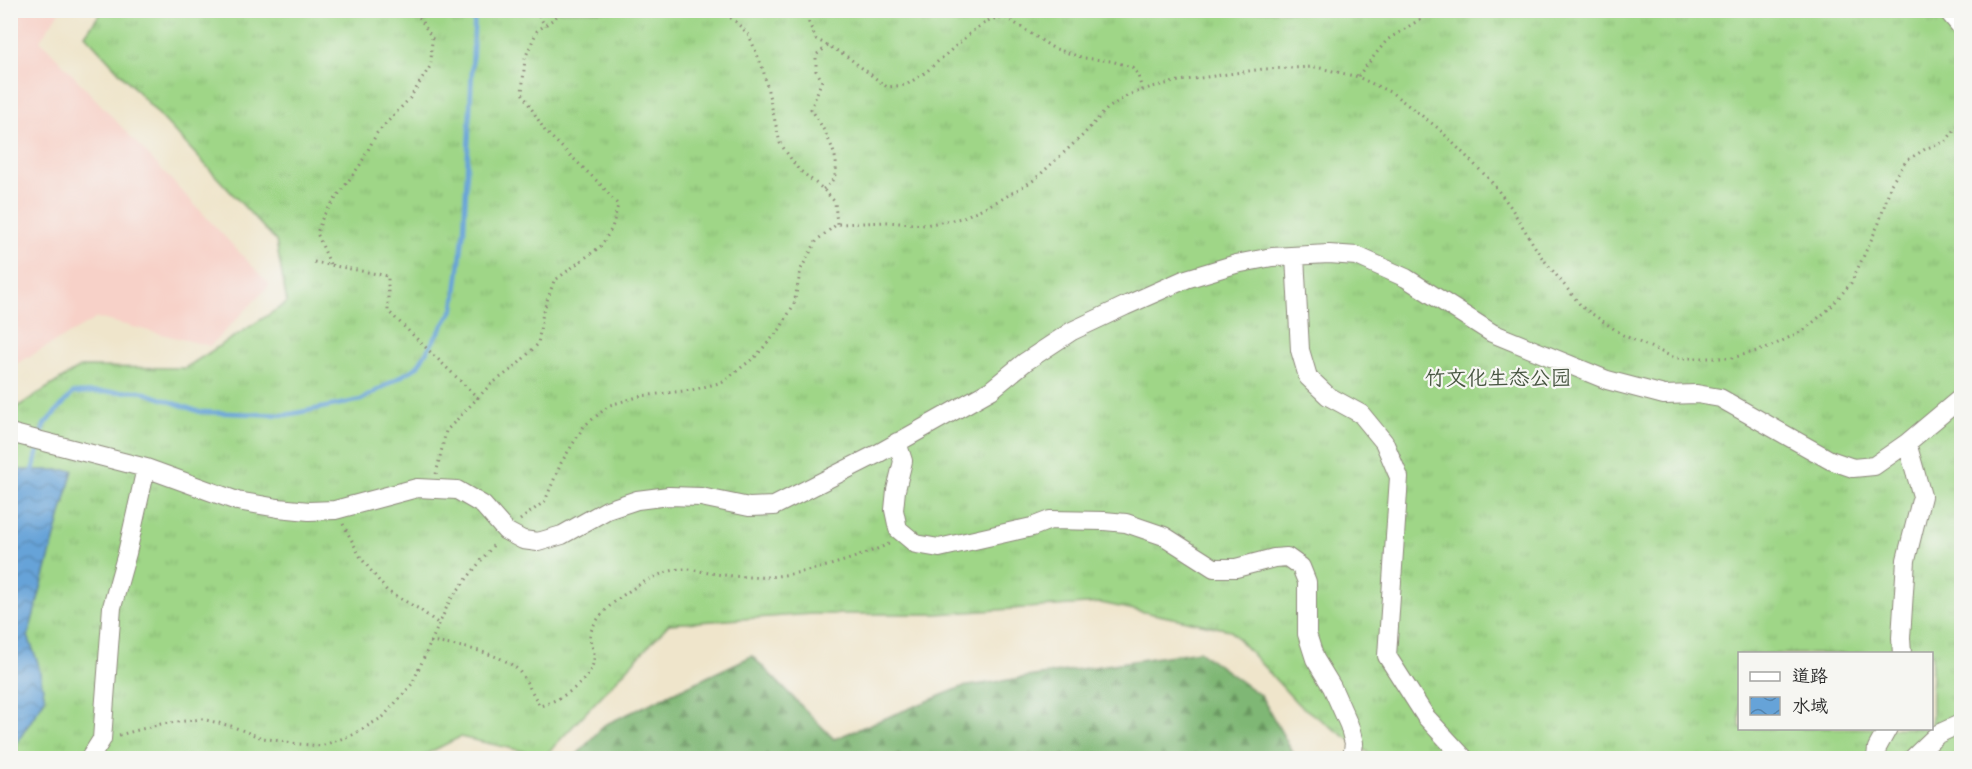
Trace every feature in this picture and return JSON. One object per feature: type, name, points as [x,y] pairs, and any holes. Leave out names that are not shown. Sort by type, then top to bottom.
[{"type":"lane","points":[[1947,10],[1962,28]]},
{"type":"lane","points":[[10,433],[146,468],[237,501],[309,511],[335,510],[417,488],[457,490],[483,505],[506,531],[523,540],[538,542],[562,535],[607,510],[638,500],[669,496],[701,497],[749,507],[774,506],[870,458],[991,390],[1025,362],[1072,332],[1125,306],[1186,279],[1236,264],[1272,256],[1329,254],[1357,256],[1406,278],[1492,333],[1607,380],[1664,395],[1697,394],[1720,398],[1830,460],[1853,468],[1874,466],[1907,443],[1962,397]]},
{"type":"lane","points":[[1295,256],[1300,350],[1308,377],[1328,396],[1361,414],[1384,442],[1399,477],[1387,656],[1426,717],[1464,759]]},
{"type":"lane","points":[[897,442],[903,461],[894,510],[898,529],[916,544],[939,548],[1032,527],[1050,520],[1104,521],[1126,523],[1164,536],[1214,568],[1236,568],[1287,557],[1302,567],[1307,582],[1307,634],[1315,658],[1332,687],[1349,726],[1354,743],[1352,759]]},
{"type":"lane","points":[[1902,652],[1906,560],[1922,496],[1907,443]]},
{"type":"lane","points":[[90,759],[102,739],[112,608],[146,468]]},
{"type":"lane","points":[[1913,759],[1938,734],[1962,723]]},
{"type":"lane","points":[[1876,759],[1877,748],[1887,730]]},
{"type":"path","points":[[330,264],[317,233],[323,216],[360,165],[378,133],[410,98],[431,65],[432,38],[415,10]]},
{"type":"path","points":[[536,10],[545,26]]},
{"type":"path","points":[[430,489],[438,469],[446,431],[490,386],[515,367],[538,344],[543,312],[554,281],[601,246],[612,228],[618,205],[602,186],[545,131],[522,93],[525,58],[537,31],[566,10]]},
{"type":"path","points":[[714,10],[733,19],[749,35],[763,69],[780,143],[798,169],[835,202],[837,224]]},
{"type":"path","points":[[807,10],[816,39],[845,55],[887,87],[906,85],[926,72],[975,29],[991,19],[1007,18],[1053,48],[1084,58],[1132,66],[1138,75],[1142,90]]},
{"type":"path","points":[[1358,77],[1387,40],[1434,13],[1435,10]]},
{"type":"path","points":[[823,189],[833,181],[837,168],[833,152],[811,109],[822,81],[816,71],[816,55],[828,46]]},
{"type":"path","points":[[314,262],[388,276],[388,311],[478,398]]},
{"type":"path","points":[[335,510],[361,558],[387,591],[419,609],[439,624]]},
{"type":"path","points":[[102,739],[161,724],[202,719],[231,726],[262,738],[299,744],[321,746],[352,735],[383,717],[412,684],[450,600],[506,531]]},
{"type":"path","points":[[430,642],[455,645],[498,656],[518,670],[540,706],[568,694],[587,675],[595,658],[590,636],[601,613],[653,578],[682,569],[733,577],[769,577],[802,572],[846,560],[906,536]]},
{"type":"shaded area","points":[[11,10],[60,11],[40,40],[270,285],[210,346],[97,318],[11,367]]},
{"type":"green space","name":"竹文化生态公园","points":[[102,11],[1961,11],[1961,758],[1376,758],[1298,704],[1230,630],[1101,603],[936,614],[812,614],[669,624],[545,756],[460,737],[418,758],[11,758],[11,411],[80,367],[185,368],[287,303],[276,241],[85,35]]},
{"type":"green space","points":[[1199,651],[1261,696],[1296,758],[574,758],[604,725],[752,656],[834,739],[962,687]]},
{"type":"water","points":[[11,470],[73,470],[28,636],[38,663],[45,699],[11,752]]},
{"type":"waterway","points":[[41,437],[44,425],[73,393],[140,391],[200,412],[286,415],[361,400],[417,367],[454,308],[464,230],[475,10]]},
{"type":"waterway","points":[[32,475],[39,445]]}]
